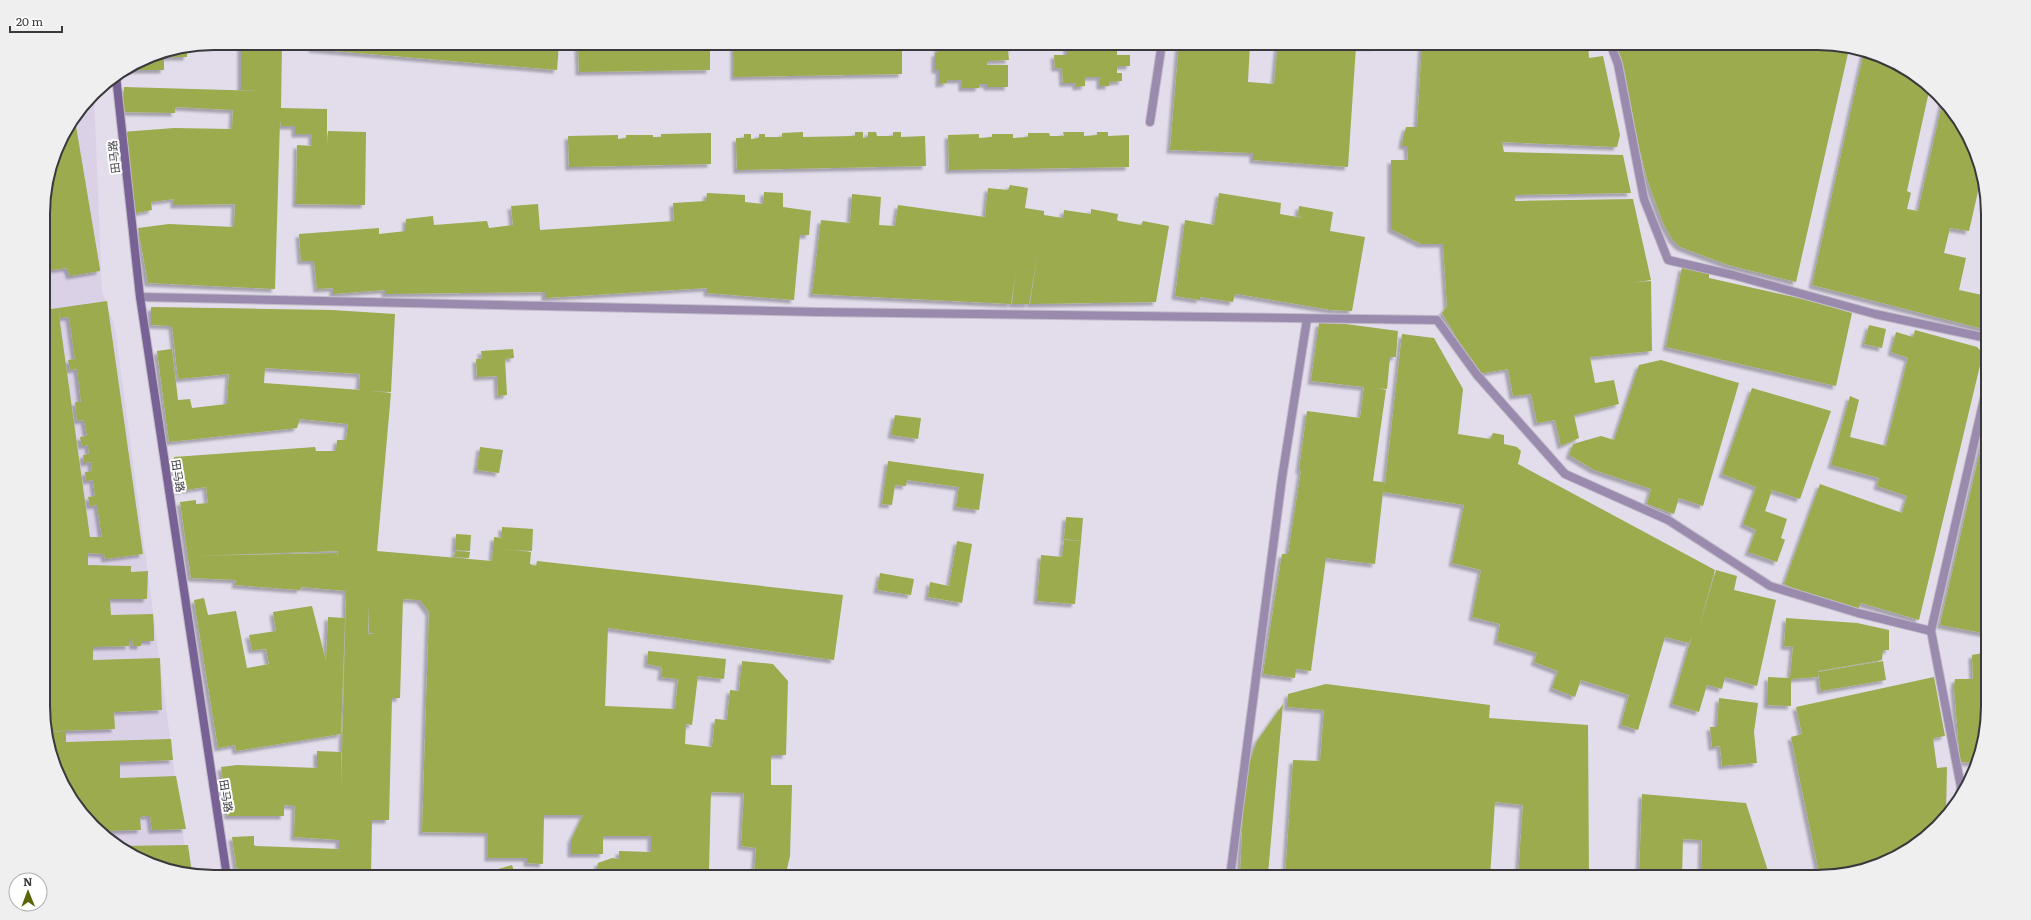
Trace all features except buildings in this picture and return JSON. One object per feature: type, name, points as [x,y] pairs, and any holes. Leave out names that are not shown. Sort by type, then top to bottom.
[{"type":"street","points":[[1150,122],[1161,50]]},
{"type":"street","points":[[1613,50],[1618,64],[1644,199],[1668,260],[1733,275],[1875,314],[1981,337]]},
{"type":"street","name":"田马路","points":[[117,82],[140,297],[226,870]]},
{"type":"street","points":[[140,297],[818,312],[1436,320],[1477,375],[1565,474],[1668,520],[1770,586],[1858,613],[1931,631]]},
{"type":"street","points":[[1231,870],[1282,478],[1306,318]]},
{"type":"street","points":[[1961,785],[1931,631],[1981,412]]},
{"type":"shaded area","points":[[94,102],[102,291],[115,328],[187,868],[151,858],[141,853],[114,836],[98,822],[84,806],[62,769],[51,727],[50,203],[53,182],[62,151],[72,132]]}]
